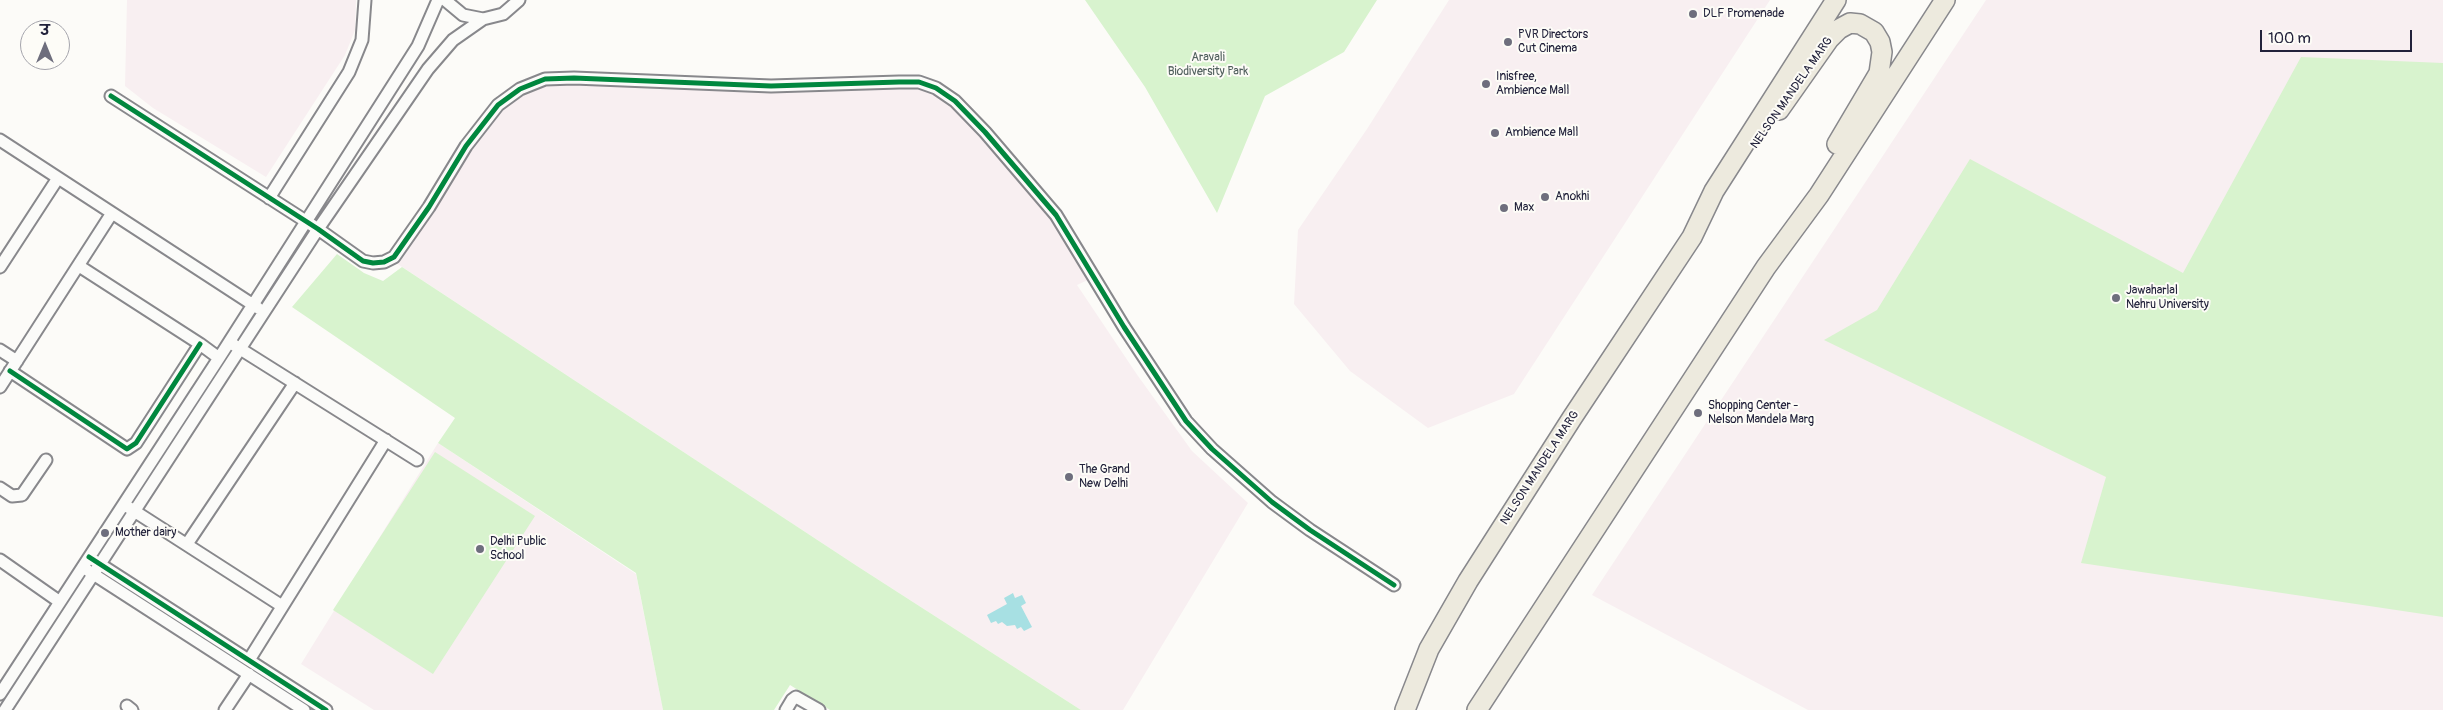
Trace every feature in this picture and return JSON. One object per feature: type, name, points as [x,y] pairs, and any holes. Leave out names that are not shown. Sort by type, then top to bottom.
[{"type":"main road","name":"NELSON MANDELA MARG","points":[[1692,237],[1714,191],[1836,0]]},
{"type":"main road","name":"NELSON MANDELA MARG","points":[[1477,710],[1766,267],[1818,195],[1945,0]]},
{"type":"main road","name":"NELSON MANDELA MARG","points":[[1405,710],[1429,649],[1468,581],[1572,418],[1692,237],[1829,38],[1839,29],[1850,23],[1860,24],[1874,32],[1880,42],[1882,52],[1879,74],[1766,267]]},
{"type":"street","points":[[269,198],[349,72],[362,40],[365,0]]},
{"type":"street","points":[[0,694],[229,343],[418,46],[438,0]]},
{"type":"street","points":[[445,0],[463,15],[483,20]]},
{"type":"street","points":[[5,710],[318,229],[428,69],[454,40],[483,20],[503,14],[519,0]]},
{"type":"street","points":[[111,96],[306,221],[363,261],[384,262],[394,257],[430,207],[466,146],[498,105],[520,89],[545,79],[574,78],[771,86],[919,82],[936,88],[955,101],[985,132],[1056,216],[1124,327],[1186,421],[1212,449],[1272,502],[1310,530],[1394,585]]},
{"type":"street","points":[[0,140],[264,312]]},
{"type":"street","points":[[0,268],[58,178]]},
{"type":"street","points":[[0,387],[112,213]]},
{"type":"street","points":[[79,266],[219,358]]},
{"type":"street","points":[[229,343],[417,460]]},
{"type":"street","points":[[10,371],[127,449],[136,443],[200,344]]},
{"type":"street","points":[[0,350],[17,361]]},
{"type":"street","points":[[187,544],[295,383]]},
{"type":"street","points":[[249,660],[386,440]]},
{"type":"street","points":[[0,488],[12,496],[22,494],[46,460]]},
{"type":"street","points":[[124,504],[282,606]]},
{"type":"street","points":[[0,560],[60,602]]},
{"type":"street","points":[[86,562],[249,660],[326,710]]},
{"type":"street","points":[[97,569],[304,710]]},
{"type":"street","points":[[225,710],[249,674]]},
{"type":"street","points":[[786,710],[796,697],[819,710]]},
{"type":"shaded area","points":[[127,0],[356,0],[355,30],[345,55],[266,177],[153,108],[125,86]]},
{"type":"shaded area","name":"Ambience Mall","points":[[1449,0],[1770,0],[1514,394],[1428,428],[1350,371],[1294,304],[1298,230],[1367,129]]},
{"type":"shaded area","name":"Jawaharlal Nehru University","points":[[1986,0],[2443,0],[2443,710],[1808,710],[1592,595]]},
{"type":"shaded area","points":[[545,79],[919,82],[970,116],[1061,224],[1094,277],[1077,285],[1138,376],[1192,451],[1248,503],[1123,710],[1081,710],[857,566],[393,261],[498,105]]},
{"type":"shaded area","name":"Delhi Public School","points":[[438,443],[636,574],[663,710],[374,710],[301,664]]},
{"type":"green space","name":"Aravali Biodiversity Park","points":[[1085,0],[1377,0],[1344,52],[1265,96],[1217,213],[1145,87]]},
{"type":"green space","points":[[2301,57],[2443,63],[2443,617],[2081,563],[2106,477],[1824,340],[1877,310],[1970,159],[2183,273]]},
{"type":"green space","points":[[337,254],[364,273],[383,281],[402,267],[857,566],[1081,710],[830,710],[790,685],[774,710],[663,710],[636,573],[438,443],[455,418],[292,307]]},
{"type":"green space","points":[[435,452],[535,516],[433,674],[333,610]]},
{"type":"water","points":[[1013,593],[1015,598],[1022,595],[1026,603],[1021,606],[1032,627],[1024,631],[1021,627],[1017,629],[1015,625],[1007,626],[1002,622],[998,624],[996,621],[991,623],[987,615],[1007,604],[1004,598]]},
{"type":"cycle path","points":[[111,96],[318,229],[363,261],[373,263],[384,262],[394,257],[429,207],[466,146],[498,105],[520,89],[545,79],[574,78],[771,86],[919,82],[936,88],[955,101],[985,132],[1056,215],[1124,327],[1186,421],[1212,449],[1272,502],[1310,530],[1394,585]]},
{"type":"cycle path","points":[[10,371],[127,449],[136,443],[200,344]]},
{"type":"cycle path","points":[[89,557],[326,710]]},
{"type":"place","name":"DLF Promenade","points":[[1693,14]]},
{"type":"place","name":"PVR Directors Cut Cinema","points":[[1508,42]]},
{"type":"place","name":"Inisfree, Ambience Mall","points":[[1486,84]]},
{"type":"place","name":"Ambience Mall","points":[[1495,133]]},
{"type":"place","name":"Anokhi","points":[[1545,197]]},
{"type":"place","name":"Max","points":[[1504,208]]},
{"type":"place","name":"Jawaharlal Nehru University","points":[[2116,298]]},
{"type":"place","name":"Shopping Center - Nelson Mandela Marg","points":[[1698,413]]},
{"type":"place","name":"The Grand New Delhi","points":[[1069,477]]},
{"type":"place","name":"Mother dairy","points":[[105,533]]},
{"type":"place","name":"Delhi Public School","points":[[480,549]]}]
